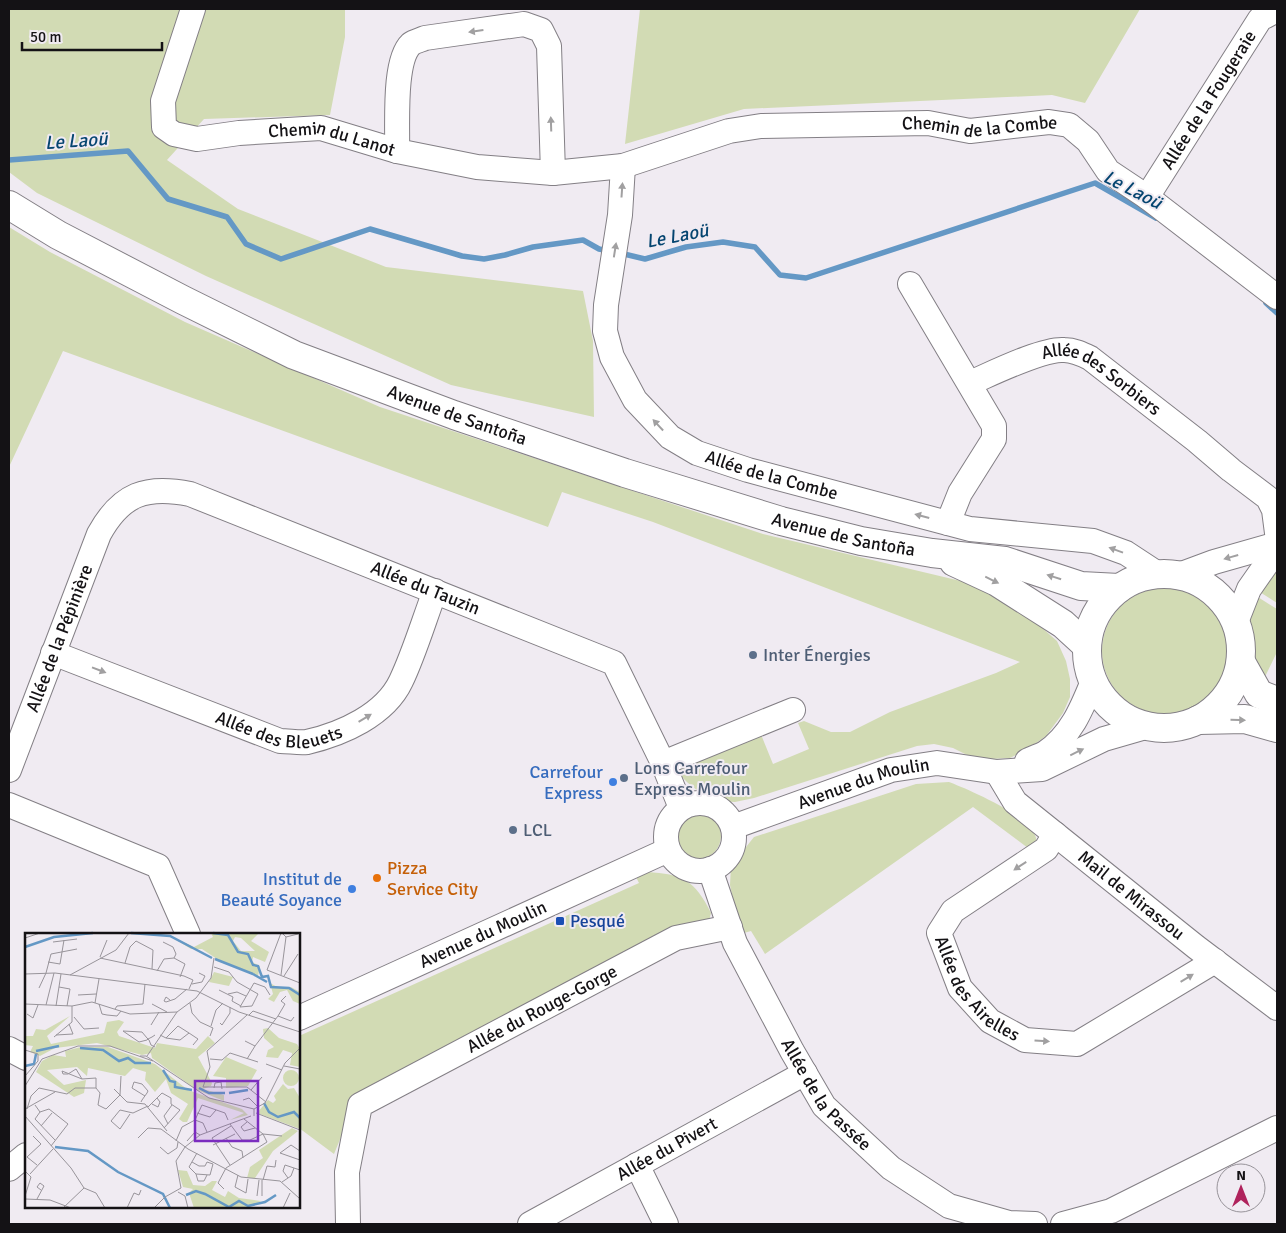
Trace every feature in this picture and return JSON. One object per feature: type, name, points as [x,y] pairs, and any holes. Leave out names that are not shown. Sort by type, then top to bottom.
[{"type":"main road","name":"Avenue de Santoña","points":[[9,205],[58,235],[183,300],[294,354],[454,415],[625,473],[781,521],[861,541],[1005,561],[1081,586],[1119,588]]},
{"type":"main road","name":"Avenue de Santoña","points":[[932,552],[997,582],[1063,624],[1087,646]]},
{"type":"main road","points":[[1198,720],[1218,706],[1233,685],[1240,662],[1241,641],[1236,622],[1222,600],[1203,584],[1169,574],[1138,578],[1119,588],[1102,604],[1092,624],[1087,646],[1088,664],[1093,681],[1106,702],[1126,718],[1150,726],[1174,727],[1198,720],[1245,719],[1277,728]]},
{"type":"main road","points":[[1240,662],[1259,694],[1277,701]]},
{"type":"street","name":"Chemin du Lanot","points":[[193,9],[163,101],[164,127],[174,134],[197,139],[239,133],[320,128],[397,151],[477,167],[553,173],[623,166]]},
{"type":"street","name":"Allée de la Fougeraie","points":[[1147,197],[1260,18],[1277,10]]},
{"type":"street","points":[[397,151],[399,72],[405,53],[412,44],[425,38],[524,24],[541,30],[549,46],[553,173]]},
{"type":"street","name":"Chemin de la Combe","points":[[623,166],[728,131],[761,126],[928,123],[970,131],[1049,122],[1069,125],[1088,141],[1108,171],[1147,197],[1277,297]]},
{"type":"street","name":"Allée de la Combe","points":[[623,166],[620,215],[606,305],[605,331],[612,357],[635,400],[670,437],[697,453],[748,470],[970,529],[1093,541],[1126,553],[1169,574]]},
{"type":"street","points":[[910,284],[994,426],[994,439],[960,493],[948,523]]},
{"type":"street","name":"Allée des Sorbiers","points":[[970,383],[1015,363],[1053,351],[1063,349],[1077,352],[1090,358],[1197,440],[1230,470],[1268,498],[1274,510],[1277,533]]},
{"type":"street","name":"Allée du Tauzin","points":[[99,534],[107,519],[127,500],[152,490],[169,490],[190,494],[614,663],[663,763],[681,808]]},
{"type":"street","name":"Allée de la Pépinière","points":[[9,770],[99,534]]},
{"type":"street","points":[[1169,574],[1277,544]]},
{"type":"street","points":[[1236,622],[1249,589],[1277,549]]},
{"type":"street","name":"Allée des Bleuets","points":[[53,653],[280,741],[305,742],[334,734],[382,707],[400,682],[435,591]]},
{"type":"street","points":[[998,772],[1045,753],[1066,733],[1078,716],[1093,681]]},
{"type":"street","points":[[663,763],[793,710]]},
{"type":"street","name":"Avenue du Moulin","points":[[733,827],[891,770],[937,763],[998,772],[1042,769],[1104,739],[1150,726]]},
{"type":"street","name":"Mail de Mirassou","points":[[998,772],[1015,802],[1215,962],[1277,1008]]},
{"type":"street","points":[[691,804],[712,805],[721,810],[733,827],[734,838],[727,858],[719,865],[710,869],[700,871],[690,869],[677,862],[668,850],[666,831],[674,814],[681,808],[691,804]]},
{"type":"street","points":[[9,805],[158,866],[188,933]]},
{"type":"street","name":"Allée des Airelles","points":[[1055,834],[1046,850],[953,911],[940,933],[960,988],[990,1021],[1025,1040],[1076,1044],[1215,962]]},
{"type":"street","name":"Avenue du Moulin","points":[[300,1018],[668,850]]},
{"type":"street","name":"Allée de la Passée","points":[[710,869],[735,943],[824,1106],[890,1168],[949,1206],[1009,1223],[1036,1224]]},
{"type":"street","name":"Allée du Rouge-Gorge","points":[[348,1224],[347,1172],[360,1105],[676,938],[730,927]]},
{"type":"street","points":[[9,1049],[25,1057]]},
{"type":"street","name":"Allée du Pivert","points":[[530,1224],[805,1074]]},
{"type":"street","points":[[1063,1224],[1111,1211],[1277,1128]]},
{"type":"street","points":[[9,1169],[25,1155]]},
{"type":"street","points":[[638,1165],[666,1224]]},
{"type":"green space","points":[[9,9],[345,9],[345,37],[330,115],[204,119],[167,160],[238,209],[386,267],[583,291],[593,341],[594,417],[451,385],[206,276],[37,193],[9,172]]},
{"type":"green space","points":[[640,9],[1140,9],[1085,103],[1052,95],[744,109],[625,144]]},
{"type":"green space","points":[[9,227],[50,252],[185,322],[380,407],[763,534],[965,582],[991,593],[1025,613],[1057,641],[1066,661],[1070,679],[1070,697],[1063,713],[1046,736],[1026,750],[1010,758],[990,759],[967,755],[953,748],[934,744],[917,746],[754,798],[735,802],[719,800],[703,794],[689,784],[679,773],[687,760],[760,732],[773,764],[809,749],[798,723],[804,721],[831,732],[850,732],[890,712],[996,673],[1020,662],[653,522],[562,492],[548,527],[63,351],[9,467]]},
{"type":"green space","points":[[1277,565],[1277,603],[1255,589]]},
{"type":"green space","points":[[1165,588],[1189,593],[1209,607],[1223,627],[1228,651],[1223,675],[1209,695],[1189,709],[1165,714],[1141,709],[1121,695],[1107,675],[1102,651],[1107,627],[1121,607],[1141,593]]},
{"type":"green space","points":[[1253,594],[1277,609],[1277,652],[1263,681],[1254,666],[1248,619]]},
{"type":"green space","points":[[949,782],[989,800],[1021,820],[1032,831],[1037,841],[1032,851],[973,807],[765,954],[751,931],[744,933],[735,909],[730,885],[731,866],[754,837],[916,784]]},
{"type":"green space","points":[[698,813],[711,817],[717,823],[721,836],[717,849],[711,855],[698,859],[685,855],[679,849],[675,836],[679,823],[685,817]]},
{"type":"green space","points":[[647,872],[670,875],[686,881],[693,886],[705,902],[711,913],[709,921],[357,1098],[334,1154],[300,1129],[300,1036],[639,883],[636,877]]},
{"type":"waterway","name":"Le Laoü","points":[[9,160],[128,151],[168,199],[227,217],[246,244],[281,259],[370,229],[462,256],[484,259],[533,247],[583,240],[599,249],[609,251]]},
{"type":"waterway","name":"Le Laoü","points":[[620,253],[645,259],[686,247],[723,242],[755,247],[780,275],[806,278],[1095,183],[1156,218]]},
{"type":"waterway","name":"Le Laoü","points":[[1266,303],[1277,313]]},
{"type":"place","name":"Inter Énergies","points":[[753,655]]},
{"type":"place","name":"Lons Carrefour Express Moulin","points":[[624,778]]},
{"type":"place","name":"Carrefour Express","points":[[613,782]]},
{"type":"place","name":"LCL","points":[[513,830]]},
{"type":"place","name":"Pizza Service City","points":[[377,878]]},
{"type":"place","name":"Institut de Beauté Soyance","points":[[352,889]]},
{"type":"place","name":"Pesqué","points":[[560,921]]}]
